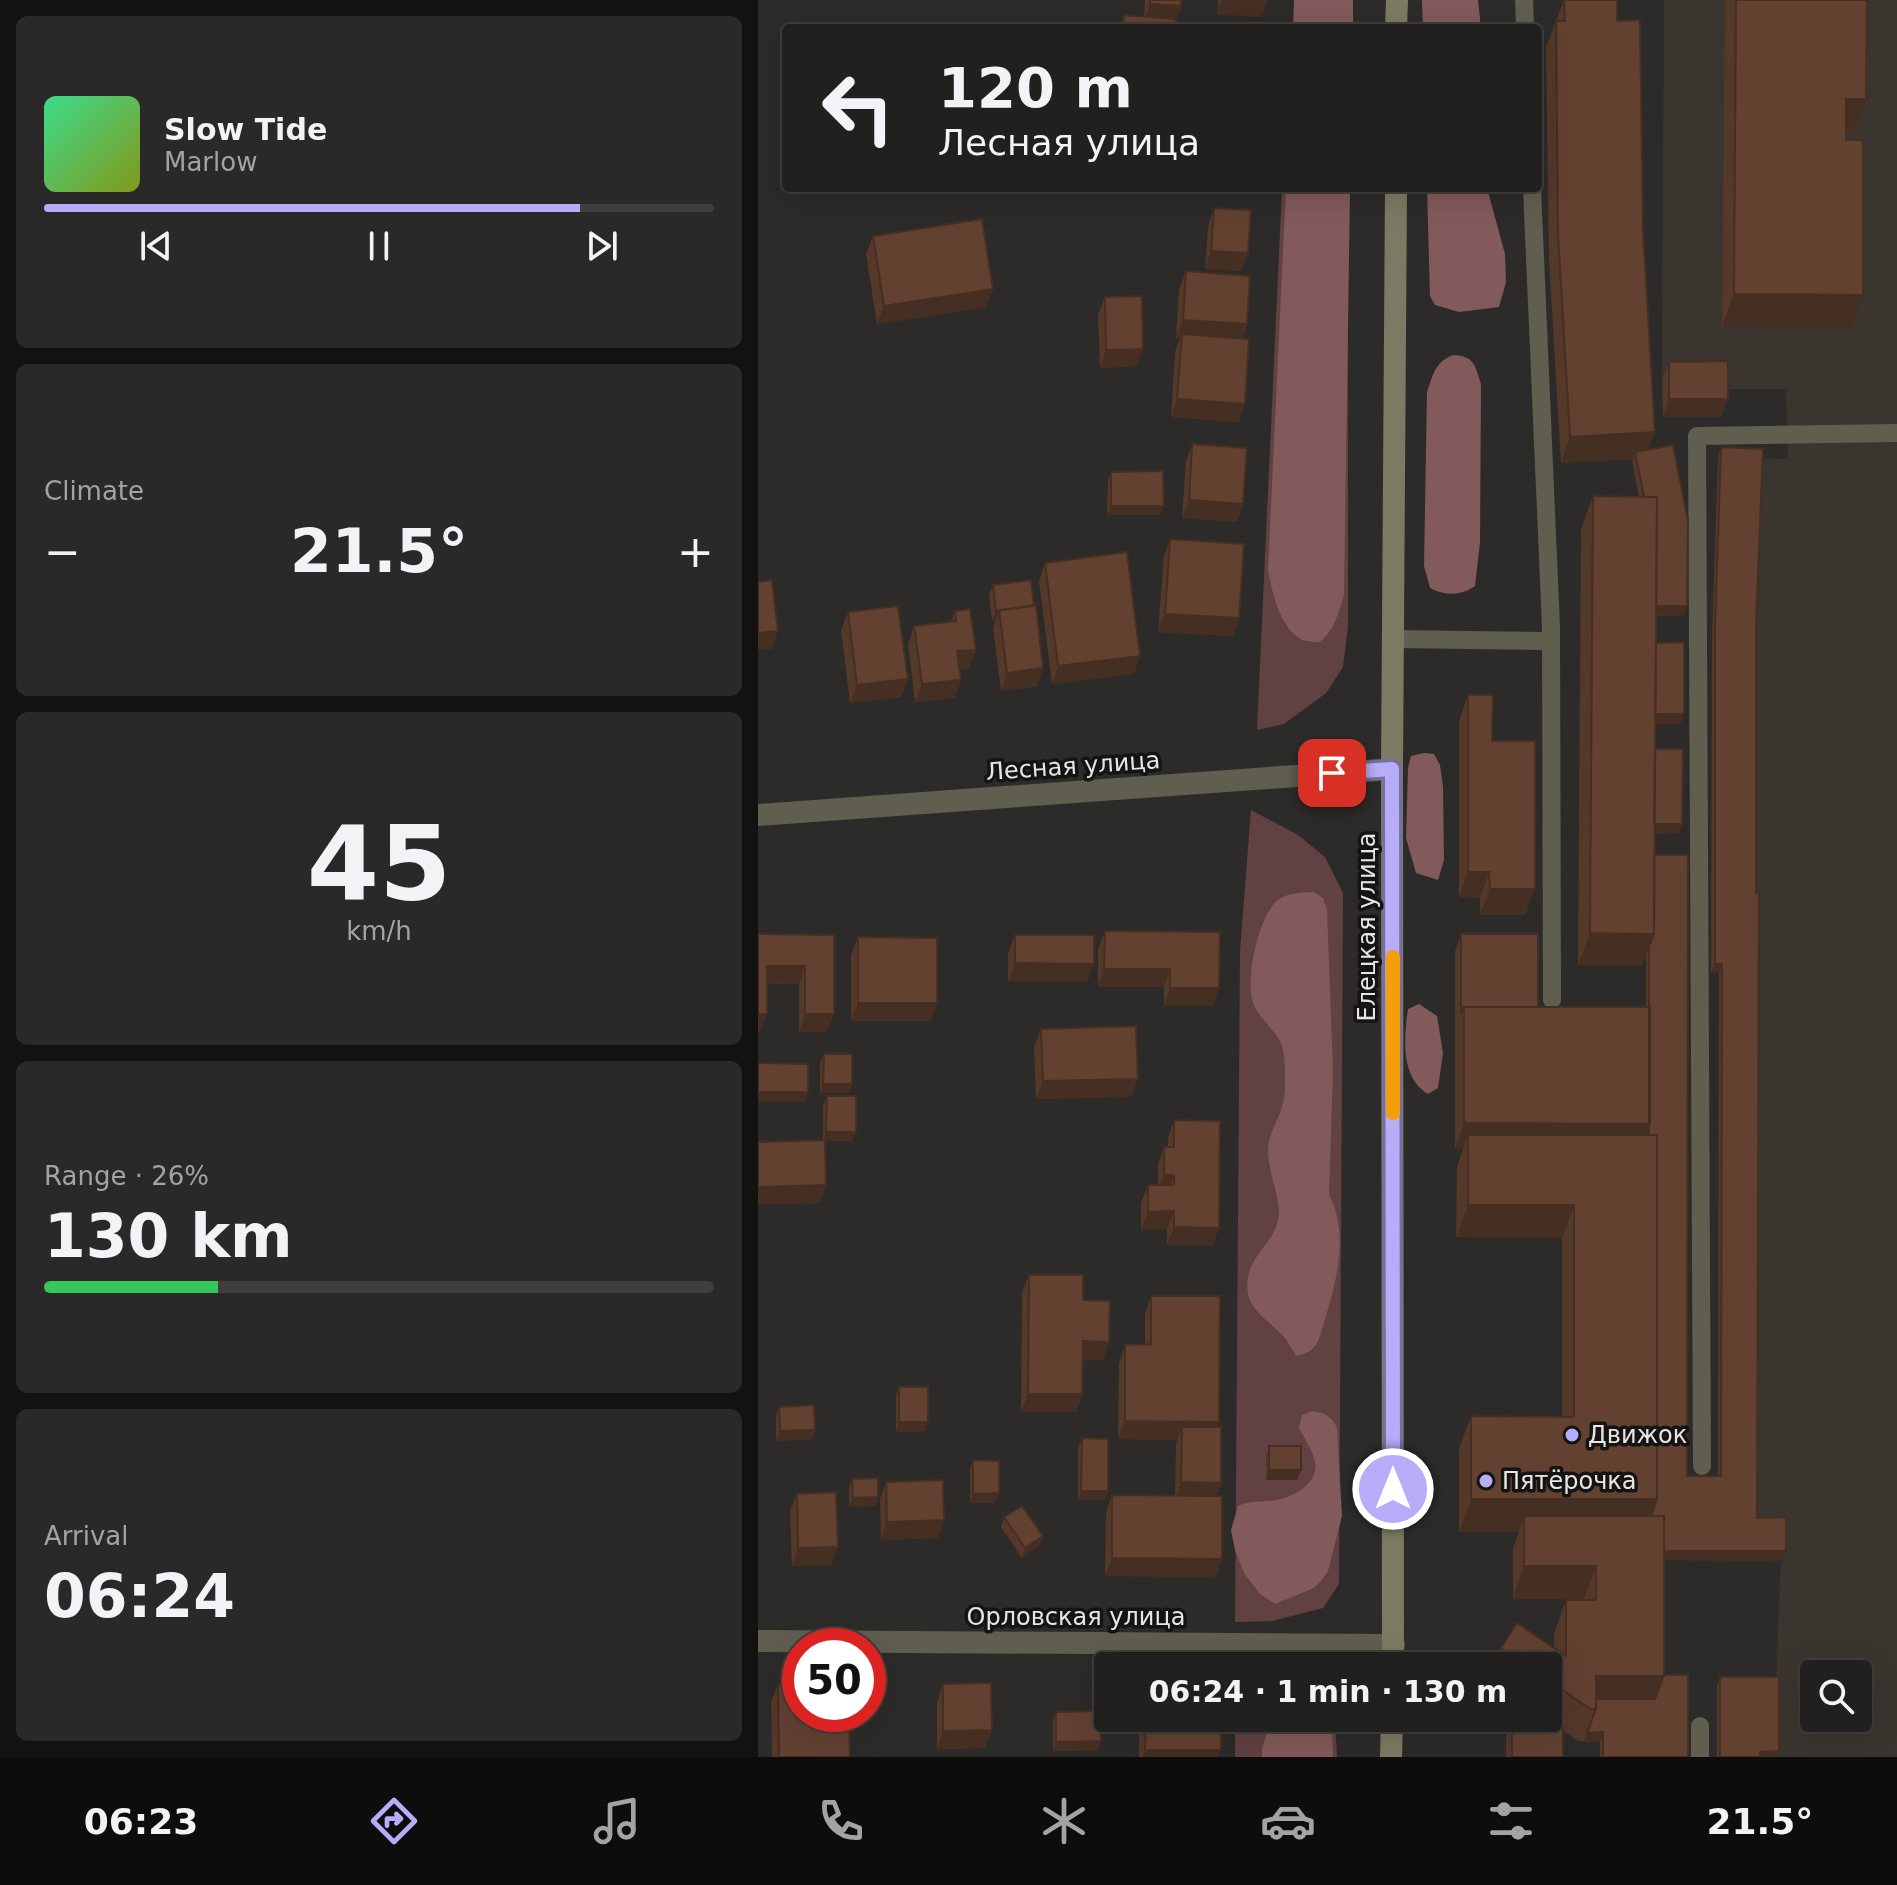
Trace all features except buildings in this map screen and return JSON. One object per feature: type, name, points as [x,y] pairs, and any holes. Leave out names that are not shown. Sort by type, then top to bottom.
[{"type":"main road","points":[[1396,24],[1397,0]]},
{"type":"main road","name":"Елецкая улица","points":[[1393,1652],[1392,769],[1396,192]]},
{"type":"main road","points":[[1391,1757],[1392,1732]]},
{"type":"street","name":"Лесная улица","points":[[758,815],[1392,769]]},
{"type":"street","name":"Орловская улица","points":[[758,1641],[1224,1652]]},
{"type":"lane","points":[[1524,0],[1525,24]]},
{"type":"lane","points":[[1532,192],[1551,641],[1552,1000]]},
{"type":"lane","points":[[1702,1466],[1697,436],[1897,433]]},
{"type":"lane","points":[[1393,639],[1551,641]]},
{"type":"lane","points":[[1700,1726],[1700,1757]]},
{"type":"shaded area","points":[[1294,0],[1353,0],[1353,24],[1293,24]]},
{"type":"shaded area","points":[[1422,0],[1478,0],[1481,24],[1423,24]]},
{"type":"shaded area","points":[[1664,0],[1897,0],[1897,1757],[1776,1757],[1782,1527],[1754,1527],[1753,635],[1759,458],[1788,459],[1786,389],[1721,389],[1721,379],[1662,380]]},
{"type":"shaded area","points":[[1282,192],[1348,192],[1348,626],[1343,667],[1326,693],[1284,724],[1257,730]]},
{"type":"shaded area","points":[[1286,192],[1350,192],[1344,595],[1333,626],[1320,642],[1303,640],[1288,627],[1275,599],[1268,570]]},
{"type":"shaded area","points":[[1427,192],[1488,192],[1505,254],[1506,282],[1499,307],[1459,312],[1435,305],[1430,296]]},
{"type":"shaded area","points":[[1453,355],[1470,360],[1481,384],[1480,542],[1475,586],[1453,594],[1430,588],[1424,566],[1427,392],[1438,365]]},
{"type":"shaded area","points":[[1434,754],[1440,765],[1443,787],[1444,860],[1438,880],[1416,873],[1406,838],[1408,768],[1411,756]]},
{"type":"shaded area","points":[[1251,810],[1298,835],[1325,857],[1343,893],[1339,1584],[1323,1608],[1272,1621],[1235,1622],[1240,951]]},
{"type":"shaded area","points":[[1314,892],[1323,898],[1327,909],[1333,1072],[1329,1195],[1340,1241],[1334,1289],[1319,1339],[1309,1352],[1296,1356],[1284,1337],[1257,1311],[1248,1294],[1250,1269],[1277,1223],[1279,1211],[1268,1150],[1285,1093],[1282,1047],[1253,1003],[1251,979],[1259,934],[1271,908],[1286,896]]},
{"type":"shaded area","points":[[1419,1004],[1437,1016],[1443,1053],[1438,1088],[1428,1094],[1412,1077],[1406,1056],[1408,1009]]},
{"type":"shaded area","points":[[1312,1411],[1328,1416],[1337,1428],[1342,1516],[1328,1571],[1322,1580],[1314,1588],[1275,1604],[1260,1594],[1244,1573],[1231,1530],[1238,1506],[1293,1495],[1312,1478],[1314,1458],[1299,1428],[1302,1415]]},
{"type":"shaded area","points":[[1235,1732],[1336,1732],[1337,1757],[1235,1757]]},
{"type":"shaded area","points":[[1267,1732],[1332,1732],[1333,1757],[1262,1757]]},
{"type":"slow traffic","points":[[1393,957],[1393,1113]]},
{"type":"place","name":"Движок","points":[[1572,1435]]},
{"type":"place","name":"Пятёрочка","points":[[1486,1481]]},
{"type":"route","points":[[1332,773],[1392,769],[1393,1489]]}]
